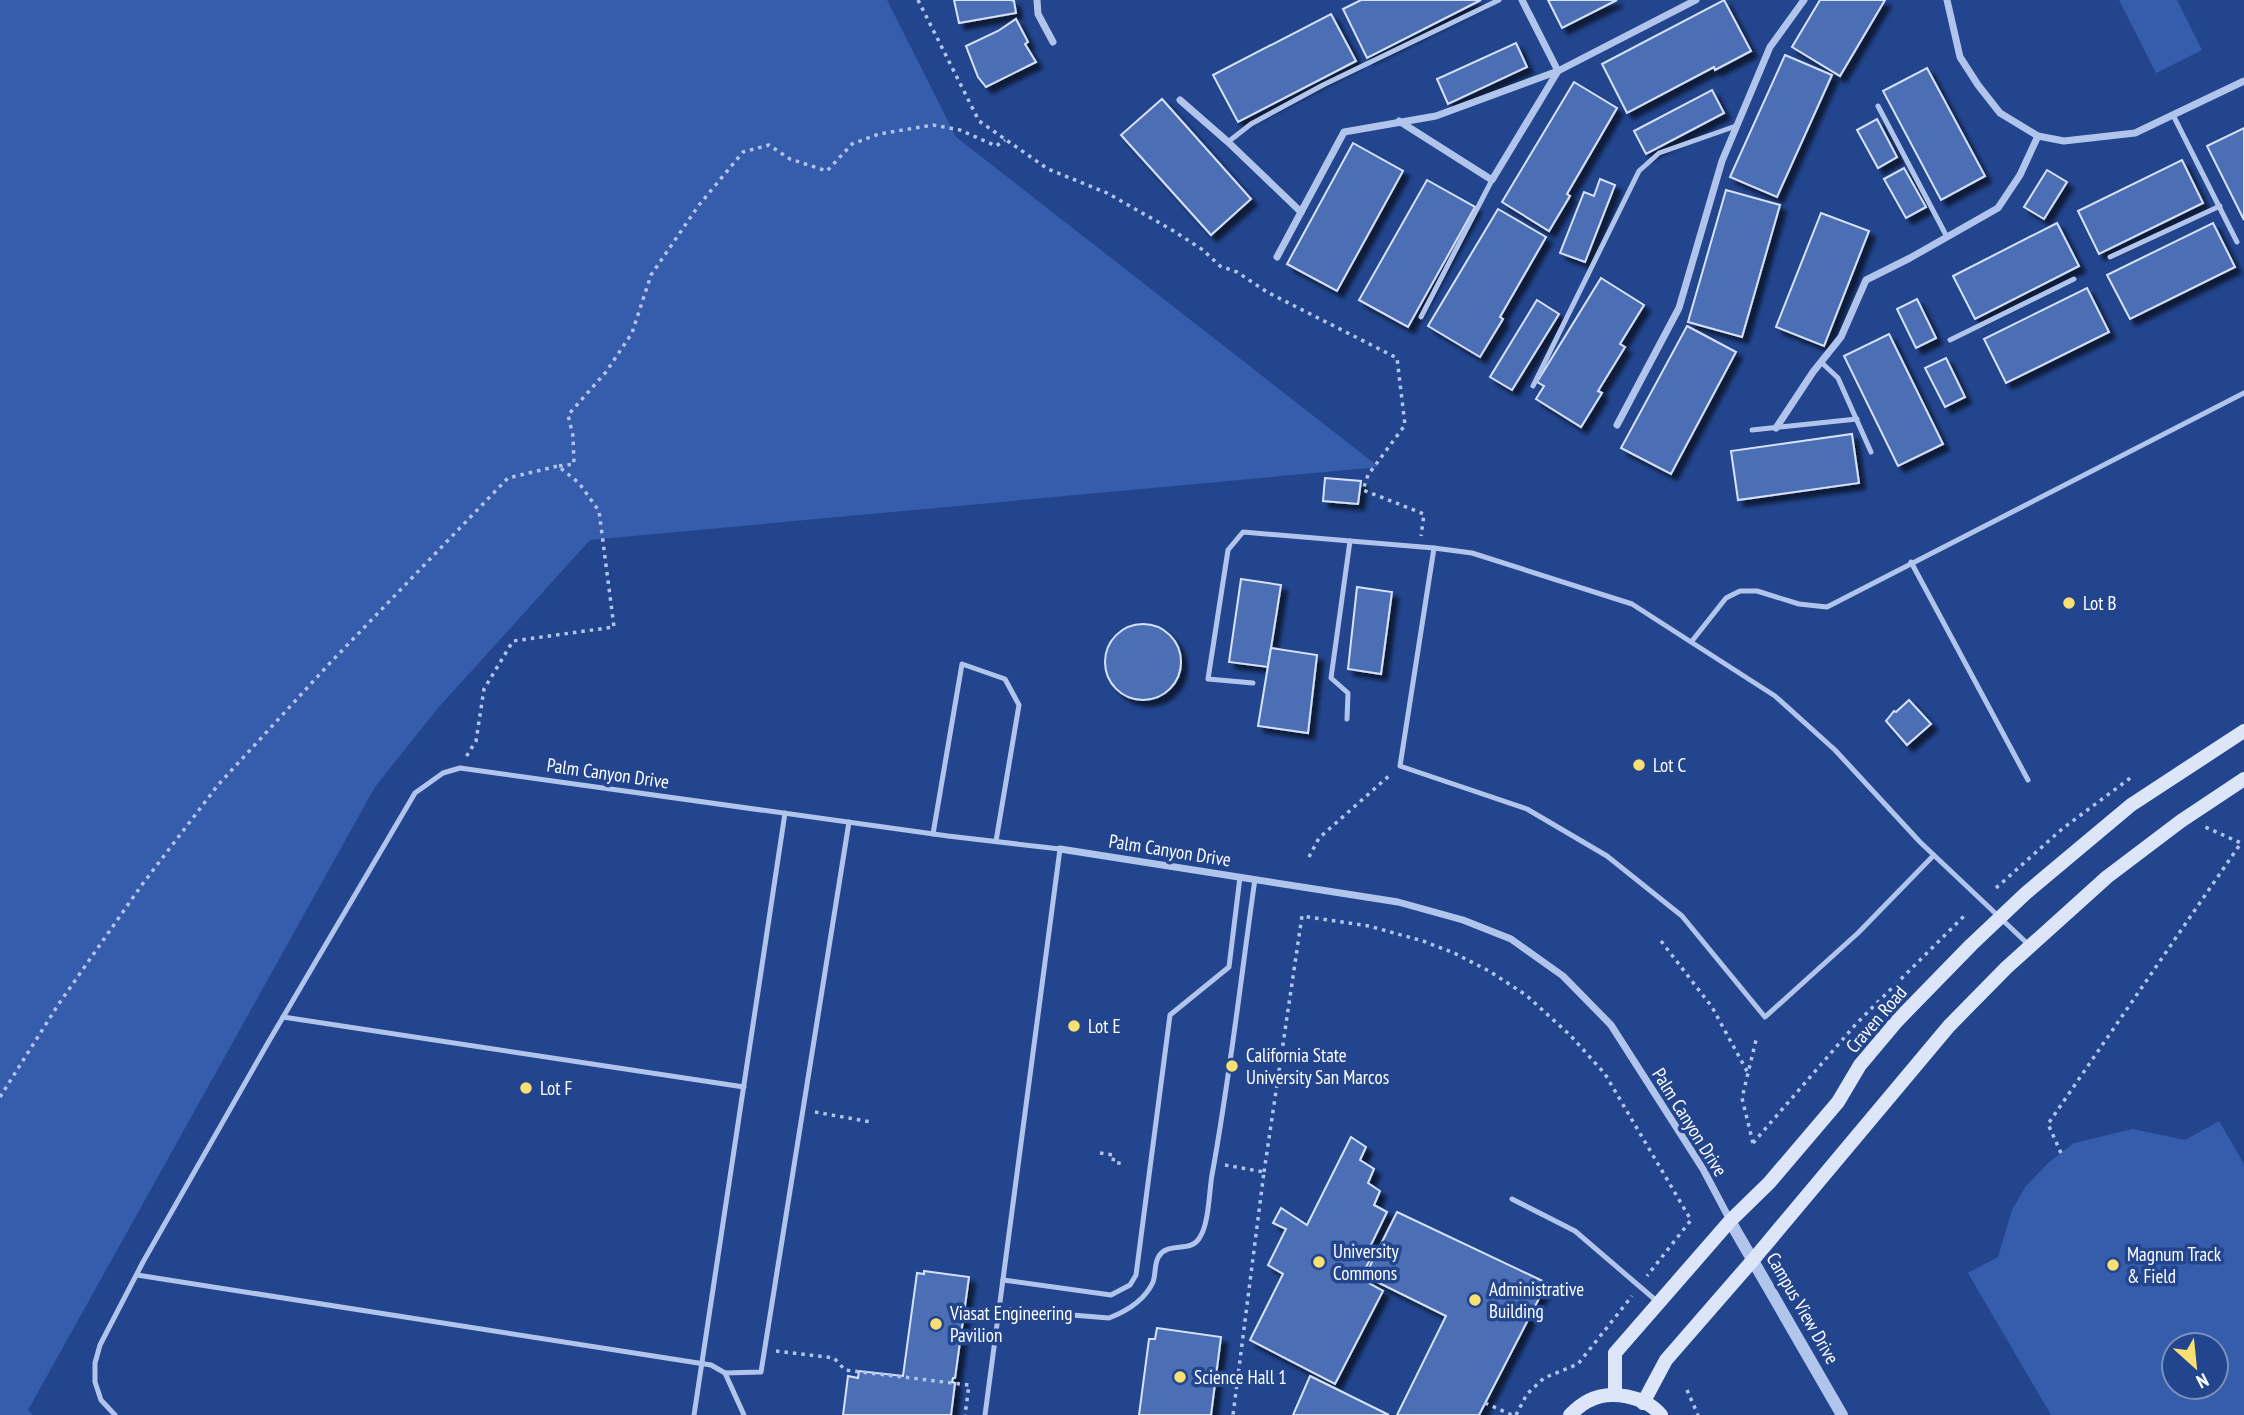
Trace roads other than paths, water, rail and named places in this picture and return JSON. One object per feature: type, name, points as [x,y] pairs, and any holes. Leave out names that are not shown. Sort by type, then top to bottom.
[{"type":"main road","name":"Craven Road","points":[[1615,1394],[1615,1353],[1730,1221],[1769,1183],[1838,1102],[1860,1065],[1897,1021],[2026,892],[2131,805],[2244,731]]},
{"type":"main road","points":[[1643,1403],[1666,1360],[1949,1026],[2030,946],[2107,877],[2181,821],[2244,779]]},
{"type":"main road","points":[[1570,1415],[1588,1400],[1615,1394],[1643,1403],[1661,1415]]},
{"type":"street","points":[[1037,0],[1038,14],[1053,42]]},
{"type":"street","points":[[1522,0],[1558,71]]},
{"type":"street","points":[[1278,257],[1344,132],[1436,116],[1558,71],[1696,0]]},
{"type":"street","points":[[1617,425],[1679,307],[1722,161],[1770,47],[1804,0]]},
{"type":"street","points":[[1947,0],[1960,57],[1978,85],[2000,113],[2038,136],[2064,141],[2135,133],[2244,81]]},
{"type":"street","points":[[1399,121],[1492,180],[1558,71]]},
{"type":"street","points":[[1180,100],[1301,212]]},
{"type":"street","points":[[1776,428],[1841,337],[1866,280],[1998,208],[2020,175],[2038,136]]},
{"type":"street","name":"Palm Canyon Drive","points":[[1060,849],[1398,902],[1463,920],[1511,939],[1563,976],[1611,1025],[1703,1169],[1730,1221]]},
{"type":"street","name":"Campus View Drive","points":[[1730,1221],[1842,1415]]},
{"type":"lane","points":[[1228,142],[1251,124],[1323,85],[1499,0]]},
{"type":"lane","points":[[1878,106],[1947,237]]},
{"type":"lane","points":[[2173,115],[2238,242]]},
{"type":"lane","points":[[1533,386],[1639,172],[1658,153],[1737,126]]},
{"type":"lane","points":[[1421,317],[1492,180]]},
{"type":"lane","points":[[2110,257],[2220,206]]},
{"type":"lane","points":[[1950,340],[2074,278]]},
{"type":"lane","points":[[1821,362],[1838,378],[1871,452]]},
{"type":"lane","points":[[1692,641],[1726,598],[1740,591],[1757,591],[1799,604],[1827,607],[2244,393]]},
{"type":"lane","points":[[1752,430],[1857,419]]},
{"type":"lane","points":[[1252,683],[1208,680],[1228,550],[1243,532],[1472,553],[1632,604],[1775,696],[1835,750],[1934,855],[2030,946]]},
{"type":"lane","points":[[1347,719],[1348,693],[1331,678],[1350,541]]},
{"type":"lane","points":[[1434,548],[1400,766],[1527,809],[1607,856],[1682,916],[1765,1017],[1858,933],[1934,855]]},
{"type":"lane","points":[[1912,562],[2028,780]]},
{"type":"lane","points":[[933,834],[962,664],[1005,679],[1019,705],[996,841]]},
{"type":"lane","name":"Palm Canyon Drive","points":[[283,1017],[415,793],[443,772],[460,768],[933,834],[1060,849]]},
{"type":"lane","points":[[694,1415],[785,813]]},
{"type":"lane","points":[[136,1275],[711,1365],[725,1373],[761,1372],[849,822]]},
{"type":"lane","points":[[985,1415],[1060,849]]},
{"type":"lane","points":[[1003,1280],[1111,1295],[1130,1284],[1136,1275],[1170,1015],[1229,967],[1240,877]]},
{"type":"lane","points":[[999,1309],[1109,1318],[1125,1312],[1142,1298],[1153,1282],[1158,1257],[1166,1248],[1192,1245],[1200,1239],[1204,1227],[1255,878]]},
{"type":"lane","points":[[115,1415],[101,1400],[94,1382],[100,1345],[136,1275],[283,1017],[744,1087]]},
{"type":"lane","points":[[1513,1199],[1575,1231],[1659,1303]]},
{"type":"lane","points":[[725,1373],[744,1415]]},
{"type":"place","name":"Lot B","points":[[2069,603]]},
{"type":"place","name":"Lot C","points":[[1639,765]]},
{"type":"place","name":"Lot E","points":[[1074,1026]]},
{"type":"place","name":"California State University San Marcos","points":[[1232,1066]]},
{"type":"place","name":"Lot F","points":[[526,1088]]},
{"type":"place","name":"University Commons","points":[[1319,1262]]},
{"type":"place","name":"Magnum Track & Field","points":[[2113,1265]]},
{"type":"place","name":"Administrative Building","points":[[1475,1300]]},
{"type":"place","name":"Viasat Engineering Pavilion","points":[[936,1324]]},
{"type":"place","name":"Science Hall 1","points":[[1180,1377]]}]
